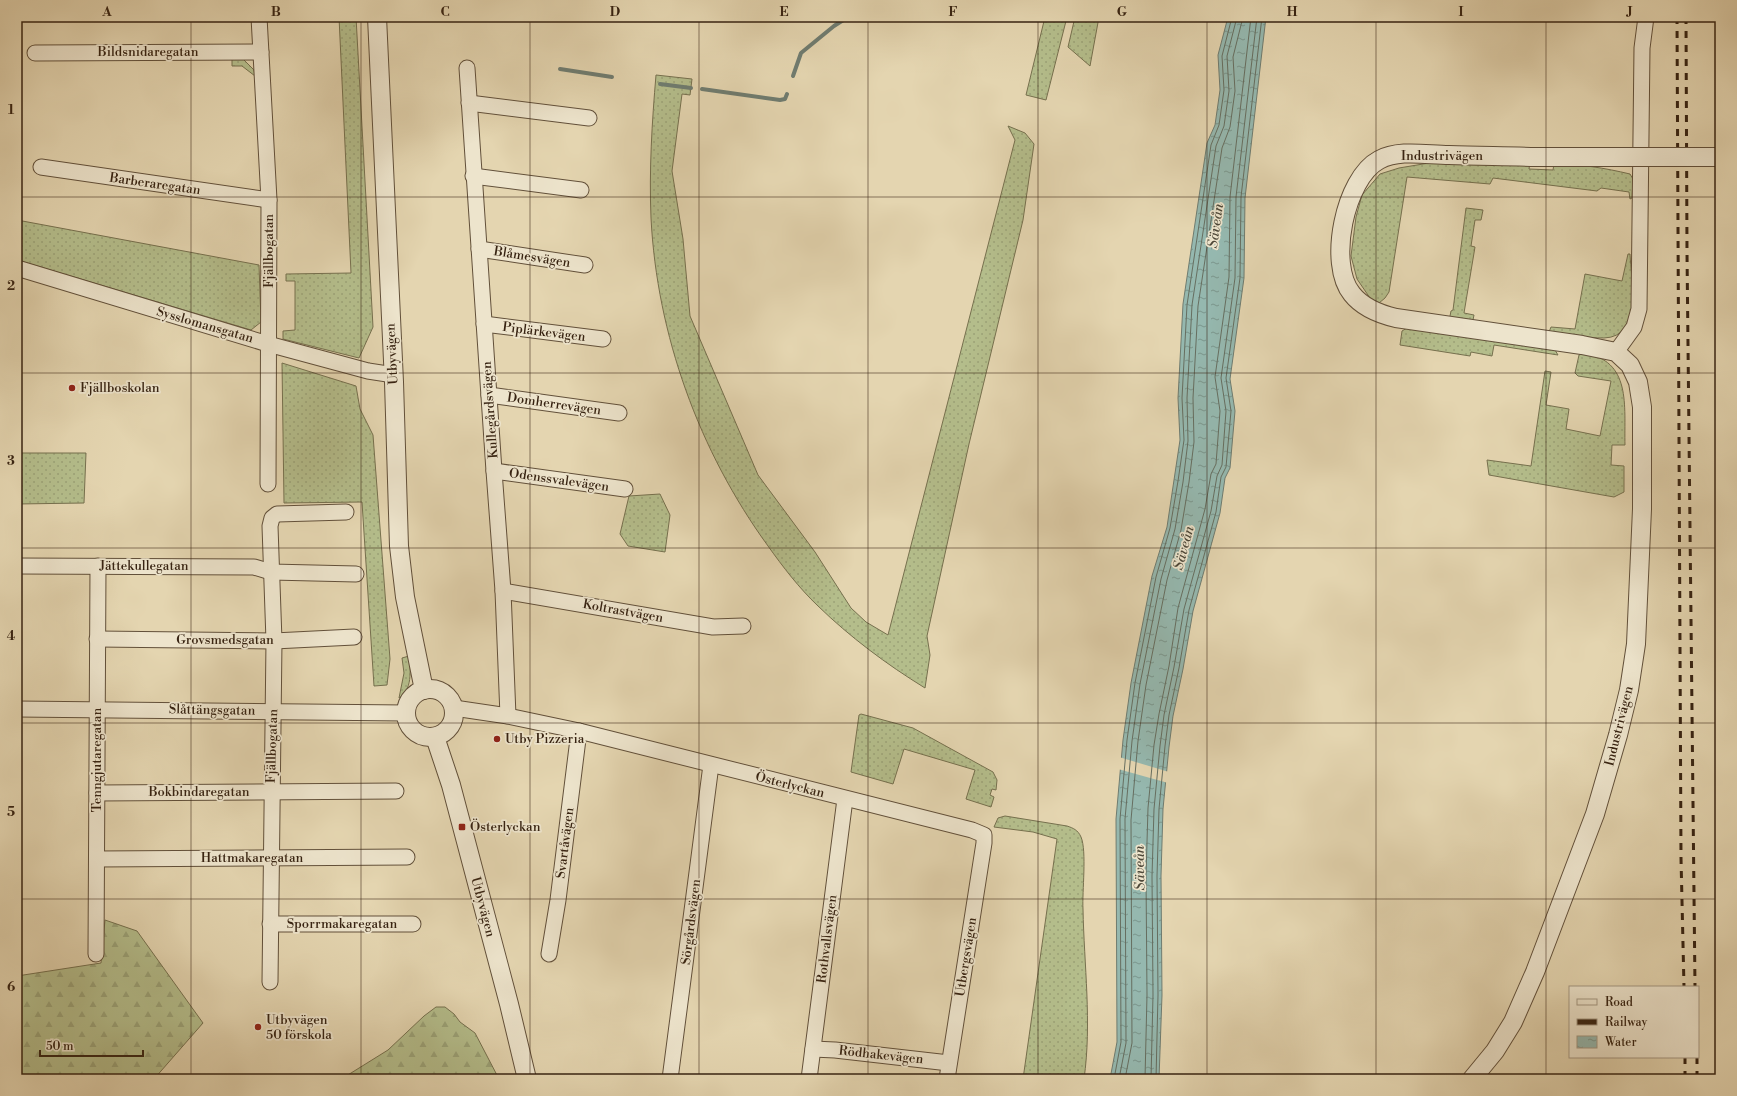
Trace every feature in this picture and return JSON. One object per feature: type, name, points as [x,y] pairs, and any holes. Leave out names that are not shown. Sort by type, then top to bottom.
[{"type":"street","name":"Fjällbogatan","points":[[259,17],[269,200],[268,484]]},
{"type":"street","name":"Utbyvägen","points":[[377,17],[394,375],[399,546],[405,597],[424,690]]},
{"type":"street","points":[[1616,352],[1634,327],[1639,309],[1642,48],[1646,17]]},
{"type":"street","name":"Bildsnidaregatan","points":[[34,53],[261,52]]},
{"type":"street","name":"Kullegårdsvägen","points":[[467,68],[473,176],[503,591],[508,716]]},
{"type":"street","points":[[469,103],[589,118]]},
{"type":"street","name":"Industrivägen","points":[[1472,1079],[1495,1051],[1513,1022],[1535,972],[1595,814],[1618,735],[1629,690],[1636,644],[1642,510],[1642,407],[1638,382],[1633,371],[1630,365],[1616,352],[1582,345],[1396,318],[1382,315],[1370,310],[1351,294],[1344,282],[1340,268],[1340,250],[1348,205],[1353,189],[1367,169],[1380,160],[1402,154],[1537,157],[1720,157]]},
{"type":"street","name":"Barberaregatan","points":[[40,167],[269,200]]},
{"type":"street","points":[[473,176],[581,190]]},
{"type":"street","name":"Blåmesvägen","points":[[479,249],[584,265]]},
{"type":"street","name":"Sysslomansgatan","points":[[17,268],[268,344],[368,371],[394,375]]},
{"type":"street","name":"Piplärkevägen","points":[[484,324],[603,339]]},
{"type":"street","name":"Domherrevägen","points":[[489,395],[620,413]]},
{"type":"street","name":"Odenssvalevägen","points":[[494,471],[625,489]]},
{"type":"street","name":"Fjällbogatan","points":[[270,982],[270,858],[274,711],[274,641],[270,526],[272,518],[277,514],[346,512]]},
{"type":"street","name":"Jättekullegatan","points":[[17,566],[254,567],[271,572],[356,574]]},
{"type":"street","name":"Tenngjutaregatan","points":[[96,954],[96,709],[98,566]]},
{"type":"street","name":"Koltrastvägen","points":[[503,591],[713,627],[743,626]]},
{"type":"street","name":"Grovsmedsgatan","points":[[97,639],[274,641],[354,637]]},
{"type":"street","points":[[435,689],[441,691],[450,698],[454,708],[455,714],[452,724],[445,732],[435,737],[424,736],[415,732],[408,723],[406,713],[410,700],[416,693],[424,690],[435,689]]},
{"type":"street","name":"Österlyckan","points":[[454,708],[508,716],[579,731],[972,830],[984,835]]},
{"type":"street","name":"Slåttängsgatan","points":[[17,709],[406,713]]},
{"type":"street","name":"Svartåvägen","points":[[549,954],[558,900],[579,731]]},
{"type":"street","name":"Utbyvägen","points":[[435,737],[451,785],[509,1004],[527,1079]]},
{"type":"street","name":"Sörgårdsvägen","points":[[670,1079],[711,765]]},
{"type":"street","name":"Bokbindaregatan","points":[[97,793],[396,791]]},
{"type":"street","name":"Rothvallsvägen","points":[[809,1079],[845,799]]},
{"type":"street","name":"Utbergsvägen","points":[[947,1079],[984,835]]},
{"type":"street","name":"Hattmakaregatan","points":[[97,859],[407,857]]},
{"type":"street","name":"Sporrmakaregatan","points":[[270,924],[413,924]]},
{"type":"street","name":"Rödhakevägen","points":[[813,1049],[835,1050],[949,1063]]},
{"type":"green space","points":[[17,17],[20,17],[20,37],[17,48]]},
{"type":"green space","points":[[339,17],[356,17],[373,327],[359,358],[283,339],[283,331],[295,330],[295,281],[286,281],[286,274],[351,273]]},
{"type":"green space","points":[[1045,17],[1067,17],[1046,100],[1026,95]]},
{"type":"green space","points":[[1075,17],[1099,17],[1090,66],[1068,47]]},
{"type":"green space","points":[[232,58],[242,58],[254,70],[255,76],[242,66],[232,66]]},
{"type":"green space","points":[[656,75],[692,79],[690,95],[682,94],[672,171],[683,239],[690,316],[758,475],[815,552],[851,608],[866,622],[888,635],[1015,140],[1008,126],[1025,133],[1034,144],[1023,220],[969,444],[927,636],[930,655],[925,688],[882,660],[856,639],[818,606],[798,585],[774,554],[743,509],[721,471],[702,431],[672,348],[662,305],[655,262],[651,218],[650,182]]},
{"type":"green space","points":[[1530,162],[1529,169],[1553,170],[1554,164],[1564,164],[1621,172],[1630,174],[1633,179],[1632,198],[1630,199],[1629,192],[1601,188],[1597,191],[1493,178],[1490,184],[1407,177],[1389,292],[1379,303],[1370,298],[1357,279],[1351,256],[1356,217],[1362,195],[1380,174],[1399,168],[1429,163]]},
{"type":"green space","points":[[1466,208],[1483,210],[1481,220],[1475,220],[1471,246],[1475,247],[1464,313],[1474,315],[1473,320],[1469,322],[1451,318],[1450,316],[1451,311],[1453,310]]},
{"type":"green space","points":[[17,220],[259,265],[261,322],[251,330],[17,260]]},
{"type":"green space","points":[[1628,254],[1630,254],[1632,305],[1630,318],[1625,328],[1616,335],[1604,338],[1583,337],[1549,332],[1551,327],[1575,329],[1585,274],[1622,281]]},
{"type":"green space","points":[[1407,328],[1555,350],[1558,355],[1494,345],[1492,356],[1471,352],[1470,356],[1400,345],[1402,331]]},
{"type":"green space","points":[[1583,353],[1599,357],[1610,365],[1618,375],[1622,387],[1625,415],[1625,445],[1612,445],[1611,465],[1624,466],[1624,492],[1614,497],[1489,475],[1487,460],[1531,466],[1545,371],[1551,372],[1546,405],[1569,409],[1566,429],[1600,436],[1611,381],[1578,376],[1575,373],[1579,355]]},
{"type":"green space","points":[[282,363],[356,386],[360,409],[373,435],[390,659],[387,685],[374,686],[362,502],[284,503]]},
{"type":"green space","points":[[17,453],[86,453],[84,503],[17,504]]},
{"type":"green space","points":[[660,494],[670,515],[665,552],[628,546],[620,534],[629,496]]},
{"type":"green space","points":[[409,656],[410,680],[403,695],[399,698],[404,673],[402,658]]},
{"type":"green space","points":[[861,714],[913,728],[993,772],[997,780],[996,790],[992,789],[990,795],[994,797],[991,807],[966,799],[975,770],[904,749],[893,784],[851,772],[859,715]]},
{"type":"green space","points":[[1005,816],[1067,826],[1078,833],[1083,843],[1083,909],[1087,994],[1087,1037],[1084,1079],[1023,1079],[1057,839],[1033,832],[994,827],[998,818]]},
{"type":"green space","points":[[105,920],[137,931],[203,1023],[154,1079],[17,1079],[17,976],[101,963]]},
{"type":"green space","points":[[436,1007],[445,1007],[454,1014],[460,1022],[475,1033],[499,1079],[343,1078],[388,1050],[424,1016]]},
{"type":"water","name":"Säveån","points":[[1228,17],[1266,17],[1245,198],[1244,278],[1230,379],[1235,411],[1230,468],[1225,478],[1220,513],[1193,611],[1173,716],[1169,747],[1163,809],[1161,876],[1162,995],[1159,1079],[1110,1079],[1117,1042],[1116,819],[1123,740],[1131,683],[1152,576],[1167,527],[1180,440],[1178,398],[1183,304],[1207,143],[1215,125],[1220,90],[1218,55]]},
{"type":"pier","points":[[1119,757],[1169,772],[1168,783],[1118,769]]},
{"type":"waterway","points":[[793,76],[801,53],[834,26],[848,17]]},
{"type":"waterway","points":[[560,69],[612,77]]},
{"type":"waterway","points":[[660,84],[691,88]]},
{"type":"waterway","points":[[702,89],[780,100],[785,99],[787,94]]},
{"type":"railway","points":[[1677,17],[1681,858],[1684,986]]},
{"type":"railway","points":[[1686,17],[1695,986]]},
{"type":"railway","points":[[1685,1058],[1685,1079]]},
{"type":"railway","points":[[1697,1058],[1697,1079]]},
{"type":"place","name":"Fjällboskolan","points":[[72,388]]},
{"type":"place","name":"Utby Pizzeria","points":[[497,739]]},
{"type":"place","name":"Österlyckan","points":[[462,827]]},
{"type":"place","name":"Utbyvägen 50 förskola","points":[[258,1027]]}]
